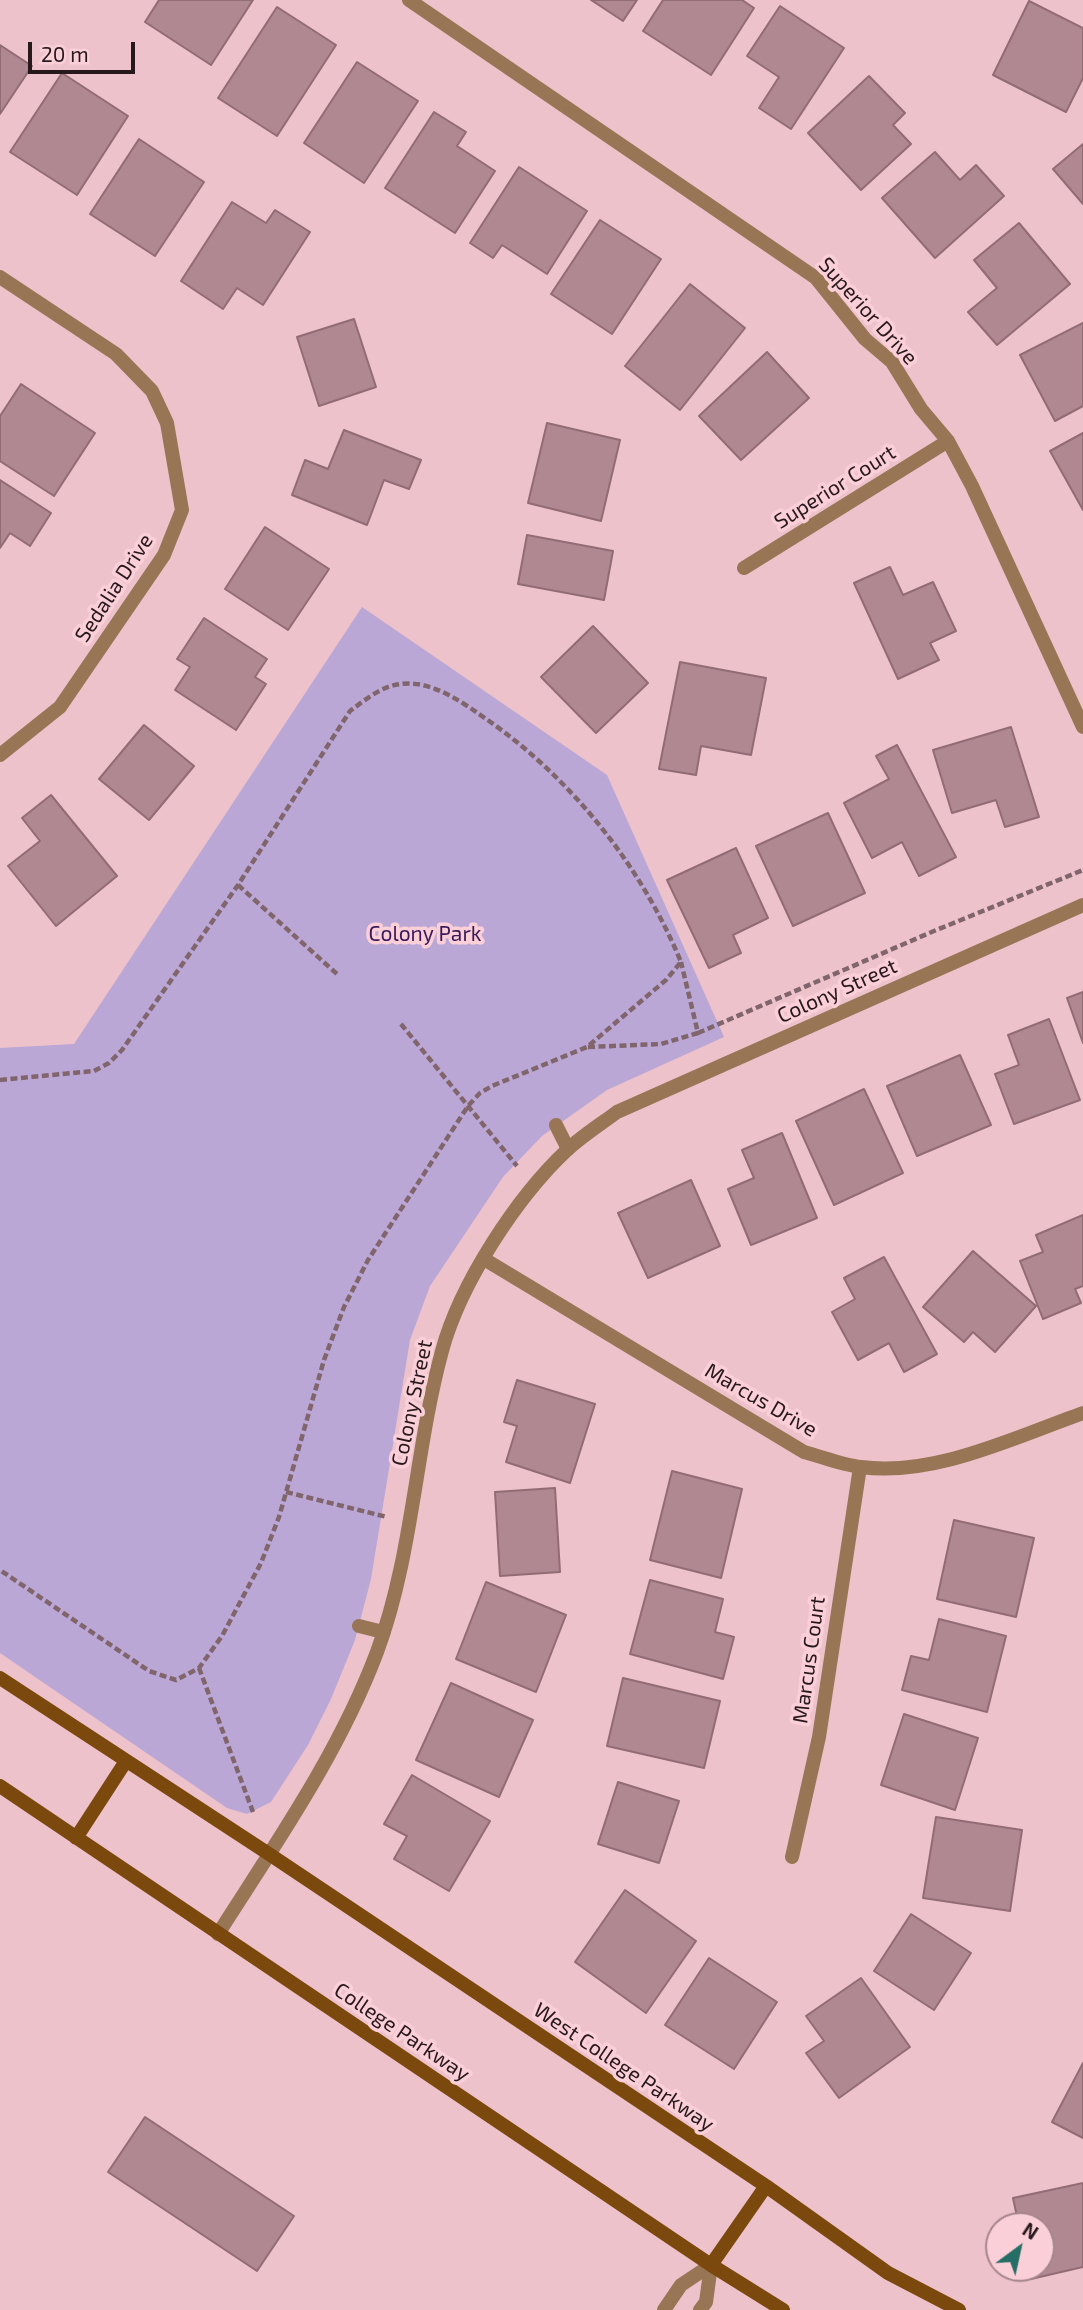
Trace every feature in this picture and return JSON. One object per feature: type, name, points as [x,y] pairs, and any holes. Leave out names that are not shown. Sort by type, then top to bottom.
[{"type":"main road","points":[[0,1678],[269,1854]]},
{"type":"main road","points":[[76,1838],[126,1761]]},
{"type":"main road","name":"College Parkway","points":[[0,1786],[711,2265],[783,2310]]},
{"type":"main road","name":"West College Parkway","points":[[269,1854],[766,2186],[888,2273],[959,2310]]},
{"type":"main road","points":[[711,2265],[766,2186]]},
{"type":"street","name":"Superior Drive","points":[[409,0],[816,278],[865,339],[892,362],[921,410],[948,441],[972,486],[1083,727]]},
{"type":"street","name":"Sedalia Drive","points":[[0,277],[116,354],[152,391],[167,423],[182,510],[164,555],[60,707],[0,755]]},
{"type":"street","name":"Superior Court","points":[[744,568],[948,441]]},
{"type":"street","name":"Colony Street","points":[[218,1934],[320,1773],[377,1651],[411,1523],[442,1349],[461,1300],[484,1259],[533,1186],[568,1149],[617,1112],[1083,905]]},
{"type":"street","points":[[556,1125],[568,1149]]},
{"type":"street","name":"Marcus Drive","points":[[484,1259],[804,1452],[860,1467],[895,1469],[948,1461],[1083,1413]]},
{"type":"street","name":"Marcus Court","points":[[792,1857],[819,1737],[860,1467]]},
{"type":"street","points":[[359,1626],[383,1632]]},
{"type":"street","points":[[664,2310],[681,2286],[711,2265]]},
{"type":"street","points":[[700,2310],[706,2302],[711,2265]]},
{"type":"path","points":[[0,1080],[94,1071],[109,1063],[148,1015],[238,885],[350,711],[373,694],[401,684],[427,686],[461,701],[508,733],[563,783],[623,856],[667,929],[681,962],[698,1033]]},
{"type":"path","points":[[587,1047],[661,1044],[698,1033],[1083,870]]},
{"type":"path","points":[[238,885],[337,974]]},
{"type":"path","points":[[0,1570],[149,1671],[176,1680],[199,1668],[222,1636],[261,1563],[286,1492],[324,1360],[344,1307],[368,1260],[468,1106],[480,1093],[492,1086],[587,1047],[666,980],[681,962]]},
{"type":"path","points":[[401,1024],[533,1186]]},
{"type":"path","points":[[286,1492],[411,1523]]},
{"type":"path","points":[[199,1668],[269,1854]]},
{"type":"green space","name":"Colony Park","points":[[362,607],[607,775],[724,1037],[607,1090],[542,1136],[503,1177],[430,1286],[410,1340],[371,1579],[355,1640],[331,1699],[308,1745],[271,1802],[247,1814],[227,1808],[0,1653],[0,1048],[74,1044]]},
{"type":"building","points":[[159,0],[253,0],[211,65],[145,22]]},
{"type":"building","points":[[591,0],[637,0],[623,21]]},
{"type":"building","points":[[663,0],[742,0],[754,8],[711,75],[643,31]]},
{"type":"building","points":[[1029,1],[1083,28],[1083,78],[1066,112],[993,75]]},
{"type":"building","points":[[780,6],[844,48],[791,129],[759,108],[779,77],[747,56]]},
{"type":"building","points":[[277,7],[336,45],[277,136],[218,98]]},
{"type":"building","points":[[0,45],[32,66],[0,114]]},
{"type":"building","points":[[357,62],[418,101],[364,183],[304,143]]},
{"type":"building","points":[[62,73],[128,116],[77,195],[10,152]]},
{"type":"building","points":[[869,76],[905,113],[893,125],[911,144],[861,190],[808,133]]},
{"type":"building","points":[[434,112],[466,132],[457,146],[495,171],[455,233],[385,188]]},
{"type":"building","points":[[139,139],[204,182],[155,256],[90,214]]},
{"type":"building","points":[[1083,144],[1083,204],[1053,169]]},
{"type":"building","points":[[935,152],[960,180],[976,165],[1004,196],[935,258],[882,198]]},
{"type":"building","points":[[519,167],[587,211],[547,274],[502,245],[493,258],[470,243]]},
{"type":"building","points":[[232,202],[266,223],[275,210],[310,232],[263,305],[237,288],[223,309],[181,281]]},
{"type":"building","points":[[600,220],[661,259],[612,334],[551,294]]},
{"type":"building","points":[[1019,223],[1070,284],[997,345],[968,312],[997,288],[974,260]]},
{"type":"building","points":[[690,284],[745,328],[680,410],[625,366]]},
{"type":"building","points":[[354,319],[376,387],[319,406],[297,337]]},
{"type":"building","points":[[1083,323],[1083,406],[1055,421],[1020,355]]},
{"type":"building","points":[[767,352],[809,398],[741,460],[699,416]]},
{"type":"building","points":[[21,384],[95,433],[54,496],[0,461],[0,416]]},
{"type":"building","points":[[547,423],[620,440],[601,521],[528,503]]},
{"type":"building","points":[[344,430],[421,460],[409,489],[384,480],[367,525],[292,495],[305,460],[328,469]]},
{"type":"building","points":[[1083,433],[1083,510],[1050,451]]},
{"type":"building","points":[[0,480],[51,513],[30,546],[10,533],[0,548]]},
{"type":"building","points":[[265,527],[329,569],[288,630],[225,589]]},
{"type":"building","points":[[527,535],[613,551],[604,600],[518,584]]},
{"type":"building","points":[[890,567],[903,595],[933,582],[956,631],[930,643],[939,660],[898,679],[854,583]]},
{"type":"building","points":[[204,618],[267,659],[255,677],[266,684],[236,730],[175,690],[190,667],[177,659]]},
{"type":"building","points":[[593,626],[648,683],[596,733],[541,677]]},
{"type":"building","points":[[680,662],[766,678],[751,755],[701,746],[696,775],[659,769]]},
{"type":"building","points":[[144,725],[194,766],[149,820],[99,779]]},
{"type":"building","points":[[1011,727],[1039,817],[1005,827],[996,800],[952,813],[933,750]]},
{"type":"building","points":[[897,745],[956,857],[919,876],[902,842],[872,858],[844,803],[889,779],[876,756]]},
{"type":"building","points":[[51,795],[117,876],[56,926],[8,866],[40,841],[22,818]]},
{"type":"building","points":[[828,813],[865,893],[793,926],[756,846]]},
{"type":"building","points":[[736,848],[768,918],[733,935],[741,953],[709,968],[667,880]]},
{"type":"building","points":[[1083,992],[1083,1043],[1067,998]]},
{"type":"building","points":[[1049,1019],[1080,1100],[1014,1124],[995,1074],[1019,1065],[1008,1035]]},
{"type":"building","points":[[960,1055],[991,1125],[917,1156],[887,1086]]},
{"type":"building","points":[[864,1089],[903,1173],[834,1205],[796,1121]]},
{"type":"building","points":[[782,1133],[817,1218],[751,1245],[728,1189],[754,1178],[742,1150]]},
{"type":"building","points":[[691,1180],[720,1246],[648,1278],[618,1213]]},
{"type":"building","points":[[1083,1215],[1083,1286],[1075,1289],[1081,1303],[1043,1319],[1020,1261],[1043,1252],[1036,1235]]},
{"type":"building","points":[[973,1251],[1036,1306],[995,1352],[973,1332],[964,1342],[923,1307]]},
{"type":"building","points":[[884,1257],[937,1354],[904,1372],[889,1343],[858,1360],[832,1312],[855,1299],[844,1278]]},
{"type":"building","points":[[517,1380],[595,1404],[570,1483],[506,1462],[517,1426],[504,1422]]},
{"type":"building","points":[[672,1471],[742,1489],[721,1578],[650,1560]]},
{"type":"building","points":[[555,1488],[560,1572],[500,1576],[495,1492]]},
{"type":"building","points":[[954,1520],[1034,1538],[1016,1617],[937,1599]]},
{"type":"building","points":[[650,1580],[723,1599],[715,1632],[734,1637],[723,1679],[630,1654]]},
{"type":"building","points":[[486,1582],[566,1615],[536,1692],[456,1659]]},
{"type":"building","points":[[939,1619],[1006,1636],[987,1712],[902,1690],[911,1656],[929,1660]]},
{"type":"building","points":[[623,1678],[720,1701],[704,1768],[607,1746]]},
{"type":"building","points":[[451,1683],[533,1720],[499,1797],[416,1760]]},
{"type":"building","points":[[904,1714],[978,1738],[955,1810],[881,1785]]},
{"type":"building","points":[[412,1775],[490,1821],[449,1891],[394,1859],[407,1836],[384,1824]]},
{"type":"building","points":[[618,1782],[679,1801],[659,1863],[598,1844]]},
{"type":"building","points":[[936,1817],[1022,1830],[1010,1911],[923,1898]]},
{"type":"building","points":[[625,1890],[696,1941],[646,2013],[575,1962]]},
{"type":"building","points":[[911,1914],[971,1953],[934,2010],[874,1971]]},
{"type":"building","points":[[709,1958],[777,2002],[734,2069],[665,2025]]},
{"type":"building","points":[[861,1978],[910,2047],[839,2098],[806,2053],[824,2041],[806,2016]]},
{"type":"building","points":[[1083,2063],[1083,2138],[1052,2122]]},
{"type":"building","points":[[145,2117],[294,2216],[257,2271],[108,2172]]},
{"type":"building","points":[[1083,2183],[1083,2267],[1055,2273],[1055,2212],[1016,2212],[1013,2198]]}]
